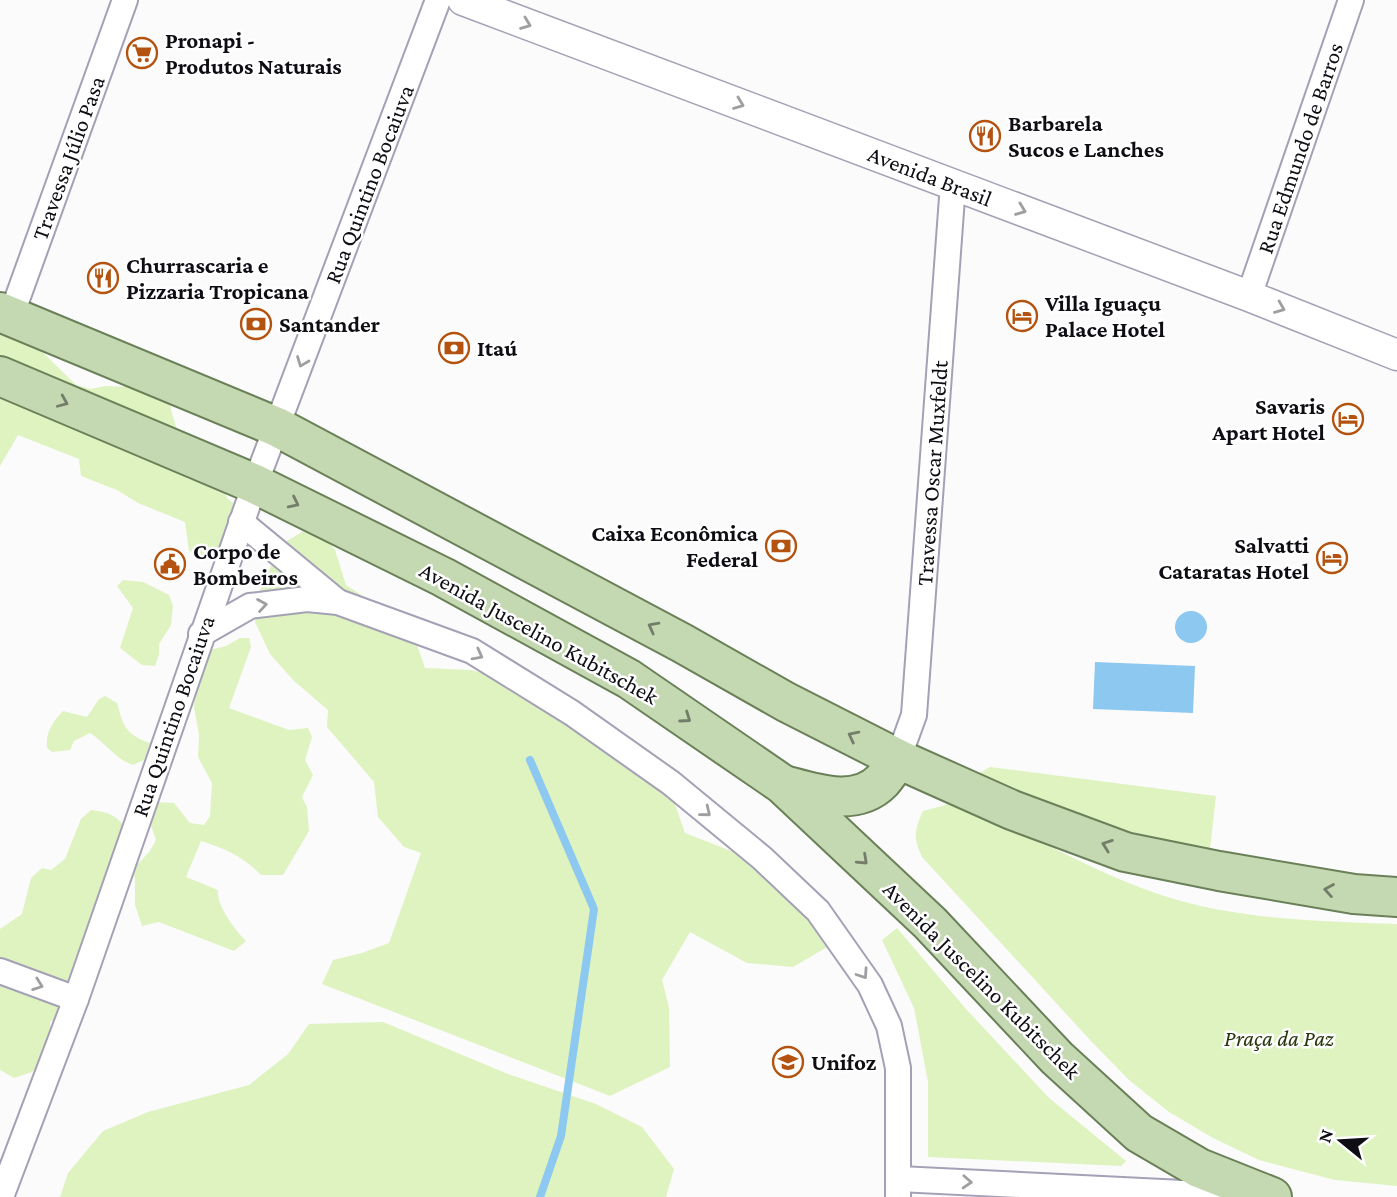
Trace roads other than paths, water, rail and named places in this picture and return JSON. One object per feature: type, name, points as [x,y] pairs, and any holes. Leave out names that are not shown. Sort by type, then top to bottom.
[{"type":"main road","points":[[5,314],[277,427],[670,636],[786,702],[898,759],[1013,810],[1125,852],[1354,894],[1397,897]]},
{"type":"main road","name":"Avenida Juscelino Kubitschek","points":[[0,376],[255,484],[443,577],[629,679],[782,784],[930,923],[1057,1058],[1139,1133],[1199,1168],[1271,1197]]},
{"type":"main road","points":[[782,784],[828,797],[858,795],[881,783],[898,759]]},
{"type":"street","name":"Travessa Júlio Pasa","points":[[5,314],[125,0]]},
{"type":"street","name":"Rua Quintino Bocaiuva","points":[[1,1197],[76,999],[241,522],[438,0]]},
{"type":"street","name":"Avenida Brasil","points":[[463,0],[1249,296],[1397,355]]},
{"type":"street","name":"Rua Edmundo de Barros","points":[[1249,296],[1352,0]]},
{"type":"street","name":"Travessa Oscar Muxfeldt","points":[[898,759],[915,715],[953,184]]},
{"type":"street","points":[[241,522],[338,601]]},
{"type":"street","points":[[201,634],[250,606],[306,598],[338,601],[472,651],[572,713],[671,783],[762,858],[818,911],[870,985],[888,1026],[898,1068],[898,1188]]},
{"type":"street","points":[[0,971],[76,999]]},
{"type":"street","name":"Avenida Juscelino Kubitschek","points":[[898,1188],[1271,1197]]},
{"type":"water","points":[[1191,611],[1202,616],[1207,627],[1202,638],[1191,643],[1180,638],[1175,627],[1180,616]]},
{"type":"water","points":[[1095,662],[1195,666],[1193,713],[1093,709]]},
{"type":"waterway","points":[[530,760],[594,909],[561,1136],[540,1197]]},
{"type":"place","name":"Pronapi - Produtos Naturais","points":[[142,53]]},
{"type":"place","name":"Barbarela Sucos e Lanches","points":[[985,136]]},
{"type":"place","name":"Churrascaria e Pizzaria Tropicana","points":[[103,278]]},
{"type":"place","name":"Villa Iguaçu Palace Hotel","points":[[1022,316]]},
{"type":"place","name":"Santander","points":[[256,324]]},
{"type":"place","name":"Itaú","points":[[454,348]]},
{"type":"place","name":"Savaris Apart Hotel","points":[[1348,419]]},
{"type":"place","name":"Caixa Econômica Federal","points":[[781,546]]},
{"type":"place","name":"Salvatti Cataratas Hotel","points":[[1332,558]]},
{"type":"place","name":"Corpo de Bombeiros","points":[[170,564]]},
{"type":"place","name":"Unifoz","points":[[788,1062]]},
{"type":"park label","name":"Praça da Paz","points":[[1279,1038]]}]
